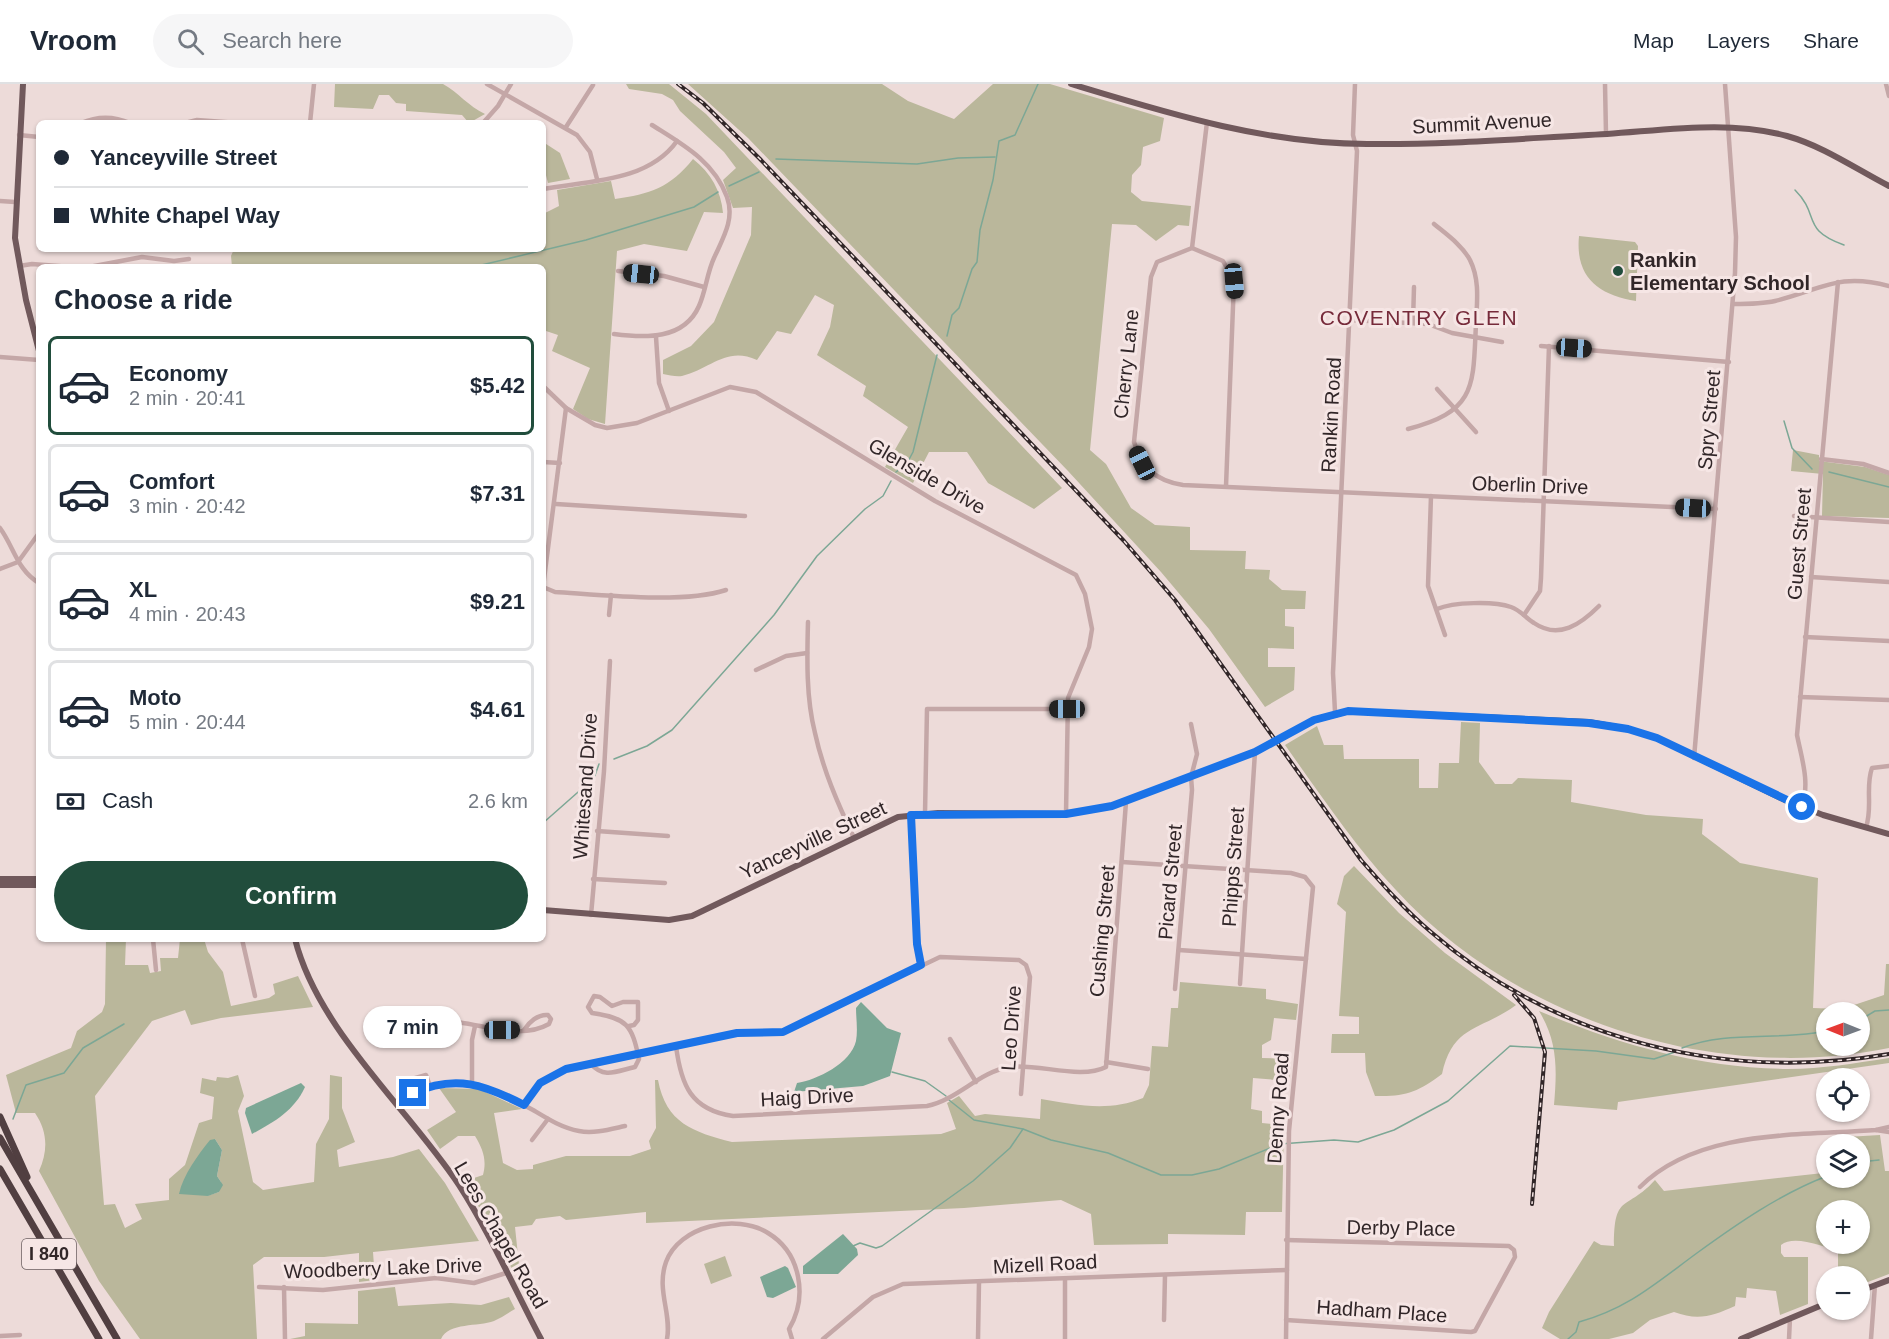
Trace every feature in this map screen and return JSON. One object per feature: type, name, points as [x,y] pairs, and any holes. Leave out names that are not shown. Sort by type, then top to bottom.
[{"type":"highway","points":[[0,1117],[52,1228]]},
{"type":"highway","name":"I 840","points":[[0,1138],[117,1339]]},
{"type":"highway","name":"I 840","points":[[0,1169],[99,1339]]},
{"type":"main road","points":[[23,84],[15,202],[19,266],[36,338]]},
{"type":"main road","name":"Summit Avenue","points":[[1071,84],[1207,122],[1303,140],[1356,144],[1727,127],[1750,128],[1790,137],[1889,185]]},
{"type":"main road","name":"Yanceyville Street","points":[[546,910],[669,921],[692,916],[898,817],[925,814],[1066,814],[1126,802],[1255,752],[1314,720],[1335,712],[1459,715],[1589,723],[1628,729],[1657,738],[1694,758],[1802,807],[1889,834]]},
{"type":"main road","points":[[0,879],[36,879]]},
{"type":"main road","points":[[0,885],[36,885]]},
{"type":"main road","name":"Lees Chapel Road","points":[[296,942],[303,967],[320,1002],[458,1185],[541,1339]]},
{"type":"main road","points":[[1870,1287],[1889,1280]]},
{"type":"main road","points":[[1741,1339],[1816,1307]]},
{"type":"street","points":[[310,120],[314,84]]},
{"type":"street","points":[[487,84],[566,127],[585,143],[597,179]]},
{"type":"street","points":[[485,120],[511,84]]},
{"type":"street","name":"Rankin Road","points":[[1335,712],[1333,673],[1350,320],[1356,144],[1353,135],[1355,84]]},
{"type":"street","points":[[1605,84],[1606,134]]},
{"type":"street","name":"Spry Street","points":[[1694,758],[1733,304],[1736,237],[1725,84]]},
{"type":"street","points":[[1886,84],[1889,96]]},
{"type":"street","points":[[566,127],[593,85]]},
{"type":"street","points":[[92,120],[100,118],[121,120]]},
{"type":"street","points":[[1207,122],[1192,248],[1222,261],[1234,281],[1226,486]]},
{"type":"street","points":[[614,334],[656,337],[686,322],[699,306],[704,286],[727,232],[729,205],[713,171],[701,157],[652,125]]},
{"type":"street","points":[[19,135],[36,137]]},
{"type":"street","points":[[546,188],[651,166],[665,156],[677,141]]},
{"type":"street","points":[[0,201],[15,202]]},
{"type":"street","points":[[1408,429],[1438,420],[1455,410],[1473,381],[1477,285],[1474,270],[1469,258],[1456,242],[1434,224]]},
{"type":"street","name":"Cherry Lane","points":[[1192,248],[1163,259],[1153,267],[1134,442],[1142,463],[1162,480],[1183,485],[1342,492]]},
{"type":"street","points":[[105,264],[142,257],[174,261],[189,259]]},
{"type":"street","points":[[19,266],[36,264]]},
{"type":"street","points":[[618,271],[664,276],[704,286]]},
{"type":"street","points":[[1733,304],[1773,302],[1826,283],[1857,281],[1889,286]]},
{"type":"street","name":"Guest Street","points":[[1802,807],[1807,791],[1797,735],[1838,282]]},
{"type":"street","points":[[1413,322],[1414,287]]},
{"type":"street","points":[[1350,320],[1413,322],[1502,342]]},
{"type":"street","points":[[656,337],[659,383],[669,411]]},
{"type":"street","points":[[1541,346],[1729,362]]},
{"type":"street","points":[[1524,615],[1540,591],[1548,346]]},
{"type":"street","points":[[0,357],[36,360]]},
{"type":"street","name":"Glenside Drive","points":[[546,389],[566,408],[594,425],[607,428],[637,423],[730,387],[756,392],[935,501],[1066,568],[1082,583],[1092,629],[1089,647],[1070,688],[1067,709],[1066,814]]},
{"type":"street","points":[[1437,389],[1476,432]]},
{"type":"street","points":[[546,568],[556,504],[566,408]]},
{"type":"street","points":[[1821,459],[1863,464],[1889,472]]},
{"type":"street","points":[[546,462],[560,463]]},
{"type":"street","name":"Oberlin Drive","points":[[1342,492],[1716,509]]},
{"type":"street","points":[[1431,496],[1428,586],[1445,635]]},
{"type":"street","points":[[556,504],[745,516]]},
{"type":"street","points":[[1794,516],[1889,522]]},
{"type":"street","points":[[0,528],[18,562],[36,581]]},
{"type":"street","points":[[0,569],[18,562],[36,537]]},
{"type":"street","points":[[1811,577],[1889,582]]},
{"type":"street","points":[[546,588],[555,592],[611,595],[703,595],[726,590]]},
{"type":"street","points":[[609,615],[611,595]]},
{"type":"street","points":[[1437,609],[1453,603],[1493,604],[1510,607],[1546,628],[1563,630],[1582,622],[1599,606]]},
{"type":"street","points":[[808,622],[807,653],[815,734],[836,799],[854,838]]},
{"type":"street","points":[[1805,637],[1889,641]]},
{"type":"street","points":[[756,670],[786,656],[807,653]]},
{"type":"street","name":"Whitesand Drive","points":[[591,915],[604,771],[610,661]]},
{"type":"street","points":[[1800,697],[1889,700]]},
{"type":"street","points":[[925,814],[927,708],[1067,709]]},
{"type":"street","name":"Picard Street","points":[[1175,989],[1191,777],[1197,754],[1191,724]]},
{"type":"street","name":"Phipps Street","points":[[1239,984],[1255,752]]},
{"type":"street","points":[[1866,827],[1870,807],[1869,777],[1872,768],[1889,766]]},
{"type":"street","name":"Cushing Street","points":[[1106,1062],[1126,802]]},
{"type":"street","points":[[911,815],[917,944],[921,965]]},
{"type":"street","points":[[597,831],[668,836]]},
{"type":"street","points":[[1122,862],[1248,871]]},
{"type":"street","name":"Denny Road","points":[[1248,871],[1291,873],[1310,881],[1313,893],[1289,1131],[1286,1339]]},
{"type":"street","points":[[593,879],[665,883]]},
{"type":"street","points":[[153,942],[156,970]]},
{"type":"street","points":[[243,942],[255,996]]},
{"type":"street","points":[[1179,950],[1306,959]]},
{"type":"street","name":"Leo Drive","points":[[524,1105],[546,1078],[566,1069],[737,1033],[773,1034],[796,1028],[940,957],[1019,960],[1026,965],[1030,977],[1021,1094]]},
{"type":"street","points":[[591,1064],[605,1074],[635,1067],[639,1059],[629,1026],[615,1015],[592,1012],[588,1007],[594,996],[600,997],[612,1006],[623,1002],[638,1002],[638,1020],[634,1025],[629,1026]]},
{"type":"street","points":[[615,1015],[616,1005]]},
{"type":"street","points":[[401,1031],[383,1027],[379,1041],[401,1031],[440,1021],[524,1030],[540,1029],[549,1024],[551,1019],[548,1015],[542,1015],[529,1022],[524,1030]]},
{"type":"street","points":[[472,1083],[472,1040],[475,1026]]},
{"type":"street","points":[[950,1040],[976,1082]]},
{"type":"street","name":"Haig Drive","points":[[676,1046],[679,1070],[694,1099],[707,1109],[733,1116],[927,1106],[940,1103],[998,1070],[1023,1066],[1102,1070],[1106,1067],[1106,1062]]},
{"type":"street","points":[[1106,1062],[1148,1069]]},
{"type":"street","points":[[412,1078],[426,1075],[430,1086]]},
{"type":"street","points":[[396,1103],[430,1086],[472,1083],[491,1088],[548,1119],[582,1132],[625,1126]]},
{"type":"street","points":[[532,1140],[548,1119]]},
{"type":"street","points":[[1876,1130],[1889,1126]]},
{"type":"street","points":[[1640,1187],[1672,1162],[1702,1149],[1791,1136],[1876,1130],[1889,1132]]},
{"type":"street","points":[[667,1339],[662,1284],[663,1271],[672,1251],[687,1235],[720,1225],[740,1224],[767,1232],[781,1243],[795,1264],[799,1276],[799,1291],[794,1320],[789,1329],[792,1339]]},
{"type":"street","name":"Derby Place","points":[[1286,1240],[1509,1246],[1514,1250],[1515,1257],[1475,1331]]},
{"type":"street","name":"Mizell Road","points":[[823,1339],[873,1297],[892,1287],[915,1282],[980,1282],[1287,1270]]},
{"type":"street","name":"Woodberry Lake Drive","points":[[259,1287],[336,1289],[436,1278],[474,1283],[506,1273]]},
{"type":"street","points":[[1164,1320],[1165,1275]]},
{"type":"street","points":[[1065,1279],[1065,1339]]},
{"type":"street","points":[[978,1339],[980,1282]]},
{"type":"street","points":[[1871,1339],[1875,1285]]},
{"type":"street","points":[[284,1287],[285,1339]]},
{"type":"street","points":[[1789,1339],[1790,1318]]},
{"type":"street","name":"Hadham Place","points":[[1286,1320],[1475,1331]]},
{"type":"street","points":[[0,1336],[20,1335]]},
{"type":"shaded area","points":[[335,84],[443,84],[485,114],[474,120],[466,120],[462,115],[406,111],[406,104],[396,103],[389,95],[379,95],[373,109],[334,107]]},
{"type":"shaded area","points":[[626,84],[669,84],[706,114],[1062,488],[1034,509],[988,483],[967,452],[929,452],[913,483],[885,467],[908,427],[863,396],[866,386],[817,355],[830,327],[834,305],[815,295],[791,334],[777,331],[757,360],[746,356],[727,357],[682,376],[663,374],[663,360],[691,346],[714,322],[751,235],[752,207],[733,208],[723,180],[736,168],[724,152],[680,111],[673,100],[662,94],[629,89]]},
{"type":"shaded area","points":[[688,84],[882,84],[908,101],[954,119],[993,84],[1050,84],[1164,118],[1160,141],[1143,147],[1141,165],[1132,175],[1131,192],[1142,201],[1191,206],[1189,226],[1178,225],[1156,241],[1136,225],[1112,224],[1090,450],[1106,464],[1131,508],[1155,525],[1190,527],[1190,550],[1246,551],[1245,569],[1270,570],[1269,579],[1282,590],[1306,591],[1305,609],[1285,609],[1285,626],[1294,627],[1294,649],[1268,648],[1268,667],[1295,667],[1294,690],[1265,707],[1209,629],[1161,572],[1068,471],[748,138]]},
{"type":"shaded area","points":[[546,144],[560,153],[570,179],[548,183]]},
{"type":"shaded area","points":[[693,159],[705,170],[720,197],[723,213],[704,212],[687,251],[644,244],[617,251],[605,424],[588,419],[573,409],[590,368],[552,351],[558,335],[546,331],[546,264],[232,264],[233,252],[546,252],[546,212],[559,206],[557,190],[611,181],[615,199],[649,192],[667,183]]},
{"type":"shaded area","points":[[1579,236],[1635,242],[1638,246],[1636,301],[1610,294],[1592,282],[1581,263]]},
{"type":"shaded area","points":[[1793,450],[1819,455],[1819,461],[1865,467],[1889,475],[1889,518],[1822,516],[1823,474],[1791,471]]},
{"type":"shaded area","points":[[1461,722],[1480,723],[1479,762],[1495,784],[1512,784],[1518,778],[1572,780],[1571,802],[1646,815],[1703,819],[1702,834],[1740,863],[1818,878],[1813,1008],[1816,1008],[1816,1056],[1830,1056],[1756,1057],[1688,1048],[1622,1031],[1558,1006],[1498,974],[1443,935],[1395,889],[1351,837],[1285,745],[1317,726],[1324,745],[1343,745],[1344,759],[1419,759],[1419,788],[1438,788],[1439,763],[1459,763]]},
{"type":"shaded area","points":[[1354,866],[1399,913],[1445,953],[1516,1005],[1461,1037],[1453,1046],[1442,1074],[1418,1089],[1395,1096],[1375,1096],[1366,1072],[1365,1053],[1331,1053],[1332,1034],[1359,1034],[1359,1017],[1339,1016],[1346,912],[1337,904],[1344,876]]},
{"type":"shaded area","points":[[106,942],[126,942],[125,965],[148,965],[150,973],[161,971],[160,958],[178,958],[180,942],[205,942],[208,952],[223,972],[231,1006],[269,998],[275,994],[273,984],[298,976],[313,1007],[221,1018],[191,1025],[185,1010],[152,1021],[95,1096],[104,1205],[115,1204],[125,1228],[142,1219],[135,1204],[169,1200],[169,1179],[185,1165],[199,1123],[212,1119],[214,1097],[200,1093],[202,1078],[216,1081],[217,1077],[228,1078],[238,1075],[244,1096],[238,1111],[253,1182],[263,1190],[314,1182],[316,1144],[329,1119],[330,1075],[342,1077],[342,1108],[355,1142],[337,1150],[339,1167],[393,1157],[419,1149],[445,1183],[479,1241],[373,1252],[375,1280],[359,1282],[359,1253],[324,1257],[264,1257],[253,1265],[257,1339],[140,1339],[99,1281],[39,1171],[45,1149],[42,1127],[35,1113],[16,1113],[6,1075],[71,1048],[77,1031],[102,1012],[105,1004]],"holes":[[[215,1139],[222,1150],[217,1176],[221,1182],[219,1192],[207,1196]]]},
{"type":"shaded area","points":[[1886,964],[1889,964],[1889,1048],[1870,1051],[1870,1002],[1863,1002],[1884,995]]},
{"type":"shaded area","points":[[1180,982],[1266,989],[1266,999],[1298,1004],[1296,1020],[1274,1018],[1271,1040],[1262,1045],[1262,1058],[1291,1059],[1289,1081],[1253,1078],[1251,1109],[1262,1111],[1262,1123],[1284,1125],[1282,1212],[1246,1212],[1245,1235],[1168,1234],[1168,1244],[1094,1245],[1091,1214],[1061,1200],[964,1208],[646,1223],[646,1212],[566,1220],[560,1216],[536,1219],[532,1225],[515,1227],[519,1265],[512,1269],[465,1181],[483,1175],[484,1155],[475,1136],[458,1136],[440,1149],[427,1130],[456,1112],[439,1088],[479,1089],[522,1109],[494,1113],[503,1163],[517,1170],[533,1169],[533,1165],[566,1156],[630,1156],[651,1149],[649,1141],[656,1128],[655,1080],[658,1080],[667,1106],[683,1123],[705,1134],[732,1142],[941,1134],[956,1129],[947,1103],[959,1096],[975,1116],[985,1114],[1040,1119],[1041,1099],[1092,1106],[1118,1105],[1143,1098],[1149,1085],[1152,1046],[1168,1047],[1171,1008],[1178,1008]]},
{"type":"shaded area","points":[[861,1002],[887,1028],[901,1033],[890,1076],[863,1086],[794,1092],[797,1083],[832,1069],[853,1049],[857,1028],[856,1008]]},
{"type":"shaded area","points":[[1539,1011],[1630,1044],[1692,1059],[1755,1068],[1801,1069],[1889,1058],[1889,1063],[1854,1068],[1816,1068],[1816,1074],[1618,1102],[1617,1110],[1554,1105],[1555,1056]]},
{"type":"shaded area","points":[[301,1083],[305,1087],[295,1103],[276,1120],[252,1134],[245,1113],[246,1108]]},
{"type":"shaded area","points":[[1880,1135],[1885,1171],[1889,1171],[1889,1274],[1870,1281],[1870,1266],[1838,1266],[1838,1254],[1870,1254],[1870,1200],[1816,1200],[1816,1244],[1793,1241],[1781,1245],[1781,1253],[1784,1257],[1808,1257],[1808,1304],[1780,1315],[1776,1291],[1747,1288],[1746,1298],[1736,1297],[1735,1306],[1720,1312],[1698,1317],[1674,1312],[1650,1320],[1633,1333],[1609,1339],[1560,1339],[1542,1328],[1549,1312],[1594,1241],[1601,1245],[1614,1246],[1616,1217],[1619,1210],[1655,1180],[1664,1191],[1816,1174],[1816,1188],[1870,1188],[1870,1136]]},
{"type":"shaded area","points":[[215,1139],[222,1150],[217,1176],[223,1185],[219,1192],[208,1196],[179,1194],[184,1180],[201,1152],[210,1140]]},
{"type":"shaded area","points":[[843,1234],[857,1249],[858,1255],[838,1274],[803,1274],[803,1266]]},
{"type":"shaded area","points":[[725,1256],[732,1276],[711,1284],[704,1264]]},
{"type":"shaded area","points":[[785,1266],[796,1287],[773,1298],[767,1297],[760,1277]]},
{"type":"shaded area","points":[[395,1287],[398,1306],[451,1303],[481,1305],[509,1297],[515,1309],[494,1321],[457,1327],[441,1339],[290,1339],[305,1336],[305,1323],[358,1324],[358,1291]]},
{"type":"waterway","points":[[947,336],[952,315],[959,308],[972,269],[977,262],[980,230],[993,180],[999,141],[1015,135],[1038,84]]},
{"type":"waterway","points":[[776,159],[917,164],[958,158],[995,157]]},
{"type":"waterway","points":[[729,186],[759,172]]},
{"type":"waterway","points":[[1795,190],[1803,199],[1821,233],[1844,245]]},
{"type":"waterway","points":[[546,250],[586,240],[694,207],[718,192]]},
{"type":"waterway","points":[[486,264],[536,252]]},
{"type":"waterway","points":[[896,472],[906,465],[913,452],[937,355]]},
{"type":"waterway","points":[[1784,421],[1792,448],[1812,469]]},
{"type":"waterway","points":[[1829,472],[1889,487]]},
{"type":"waterway","points":[[614,759],[647,746],[672,730],[774,615],[817,556],[865,509],[883,496],[891,481]]},
{"type":"waterway","points":[[546,820],[594,778],[599,764]]},
{"type":"waterway","points":[[1870,1014],[1875,1011],[1889,1010]]},
{"type":"waterway","points":[[13,1119],[26,1085],[64,1073],[83,1048],[124,1024]]},
{"type":"waterway","points":[[1682,1048],[1717,1039],[1816,1033]]},
{"type":"waterway","points":[[949,1100],[974,1120],[1023,1129],[1051,1140],[1108,1153],[1161,1175],[1192,1175],[1219,1169],[1280,1144],[1334,1140],[1358,1142],[1394,1130],[1448,1101],[1510,1046],[1596,1051],[1654,1059],[1675,1052]]},
{"type":"waterway","points":[[892,1072],[925,1081],[946,1096]]},
{"type":"waterway","points":[[853,1246],[860,1243],[876,1248],[882,1246],[973,1181],[1010,1148],[1023,1129]]},
{"type":"waterway","points":[[1870,1161],[1879,1160]]},
{"type":"waterway","points":[[1568,1339],[1576,1332],[1579,1322],[1613,1310],[1627,1302],[1759,1210],[1816,1181]]},
{"type":"railway","points":[[678,84],[703,103],[760,159],[1124,541],[1175,600],[1361,860],[1403,906],[1431,932],[1480,970],[1533,1001],[1588,1026],[1646,1044],[1706,1056],[1766,1062],[1828,1061],[1889,1054]]},
{"type":"railway","points":[[1514,995],[1534,1018],[1545,1052],[1532,1204]]},
{"type":"place","name":"Rankin Elementary School","points":[[1618,271]]},
{"type":"district","name":"COVENTRY GLEN","points":[[1419,317]]},
{"type":"route","points":[[413,1093],[429,1086],[472,1083],[491,1088],[524,1105],[540,1083],[566,1069],[737,1033],[773,1034],[796,1028],[921,965],[917,944],[911,815],[938,813],[1066,814],[1112,806],[1255,752],[1314,720],[1335,712],[1459,715],[1610,725],[1657,738],[1694,758],[1802,807]]}]
